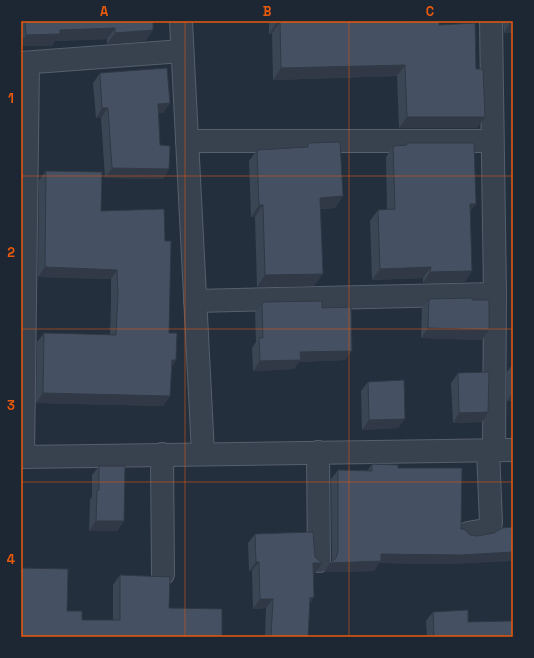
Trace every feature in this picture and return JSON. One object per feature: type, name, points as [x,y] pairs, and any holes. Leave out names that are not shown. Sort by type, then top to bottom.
[{"type":"street","points":[[182,21],[182,51],[203,453]]},
{"type":"street","points":[[468,533],[485,530],[491,523],[498,450],[491,21]]},
{"type":"street","points":[[182,51],[25,63],[22,457],[203,453],[498,450]]},
{"type":"street","points":[[187,141],[492,141]]},
{"type":"street","points":[[195,301],[495,294]]},
{"type":"street","points":[[318,452],[319,561]]},
{"type":"street","points":[[162,454],[163,574]]},
{"type":"building","points":[[25,21],[153,21],[153,30],[115,33],[115,28],[60,30],[60,34],[26,35]]},
{"type":"building","points":[[277,21],[439,21],[439,25],[475,23],[476,69],[483,69],[485,117],[407,117],[405,65],[281,68],[280,22]]},
{"type":"building","points":[[167,68],[170,103],[158,104],[160,145],[170,146],[169,169],[112,168],[108,108],[102,108],[100,73]]},
{"type":"building","points":[[340,142],[343,196],[320,198],[323,274],[265,275],[263,205],[259,205],[257,150],[308,147],[308,143]]},
{"type":"building","points":[[407,143],[474,143],[476,204],[470,204],[472,271],[430,272],[431,267],[380,269],[378,210],[395,209],[393,146],[407,145]]},
{"type":"building","points":[[46,171],[102,172],[101,211],[164,209],[165,241],[171,241],[169,333],[177,333],[176,360],[172,360],[170,396],[43,393],[44,333],[116,335],[118,295],[117,270],[45,267]]},
{"type":"building","points":[[472,298],[472,300],[489,300],[489,330],[428,328],[429,299]]},
{"type":"building","points":[[322,301],[322,308],[351,307],[352,351],[300,352],[301,360],[260,361],[259,338],[263,338],[262,303]]},
{"type":"building","points":[[489,372],[488,412],[459,413],[458,373]]},
{"type":"building","points":[[404,380],[405,419],[369,420],[368,382]]},
{"type":"building","points":[[372,464],[398,465],[398,468],[462,468],[461,529],[464,529],[470,535],[477,536],[494,533],[502,528],[513,527],[513,552],[461,555],[381,554],[381,561],[330,563],[336,558],[338,551],[338,470],[372,471]]},
{"type":"building","points":[[99,466],[125,466],[124,521],[96,521],[97,490],[99,490]]},
{"type":"building","points":[[313,532],[315,557],[322,563],[313,563],[314,597],[310,598],[308,637],[271,637],[273,599],[260,599],[259,562],[256,562],[255,534]]},
{"type":"building","points":[[21,568],[68,569],[67,611],[82,611],[82,620],[120,620],[120,575],[170,577],[169,608],[222,609],[222,637],[21,637]]},
{"type":"building","points":[[468,610],[468,622],[513,621],[513,637],[434,637],[433,612]]}]
